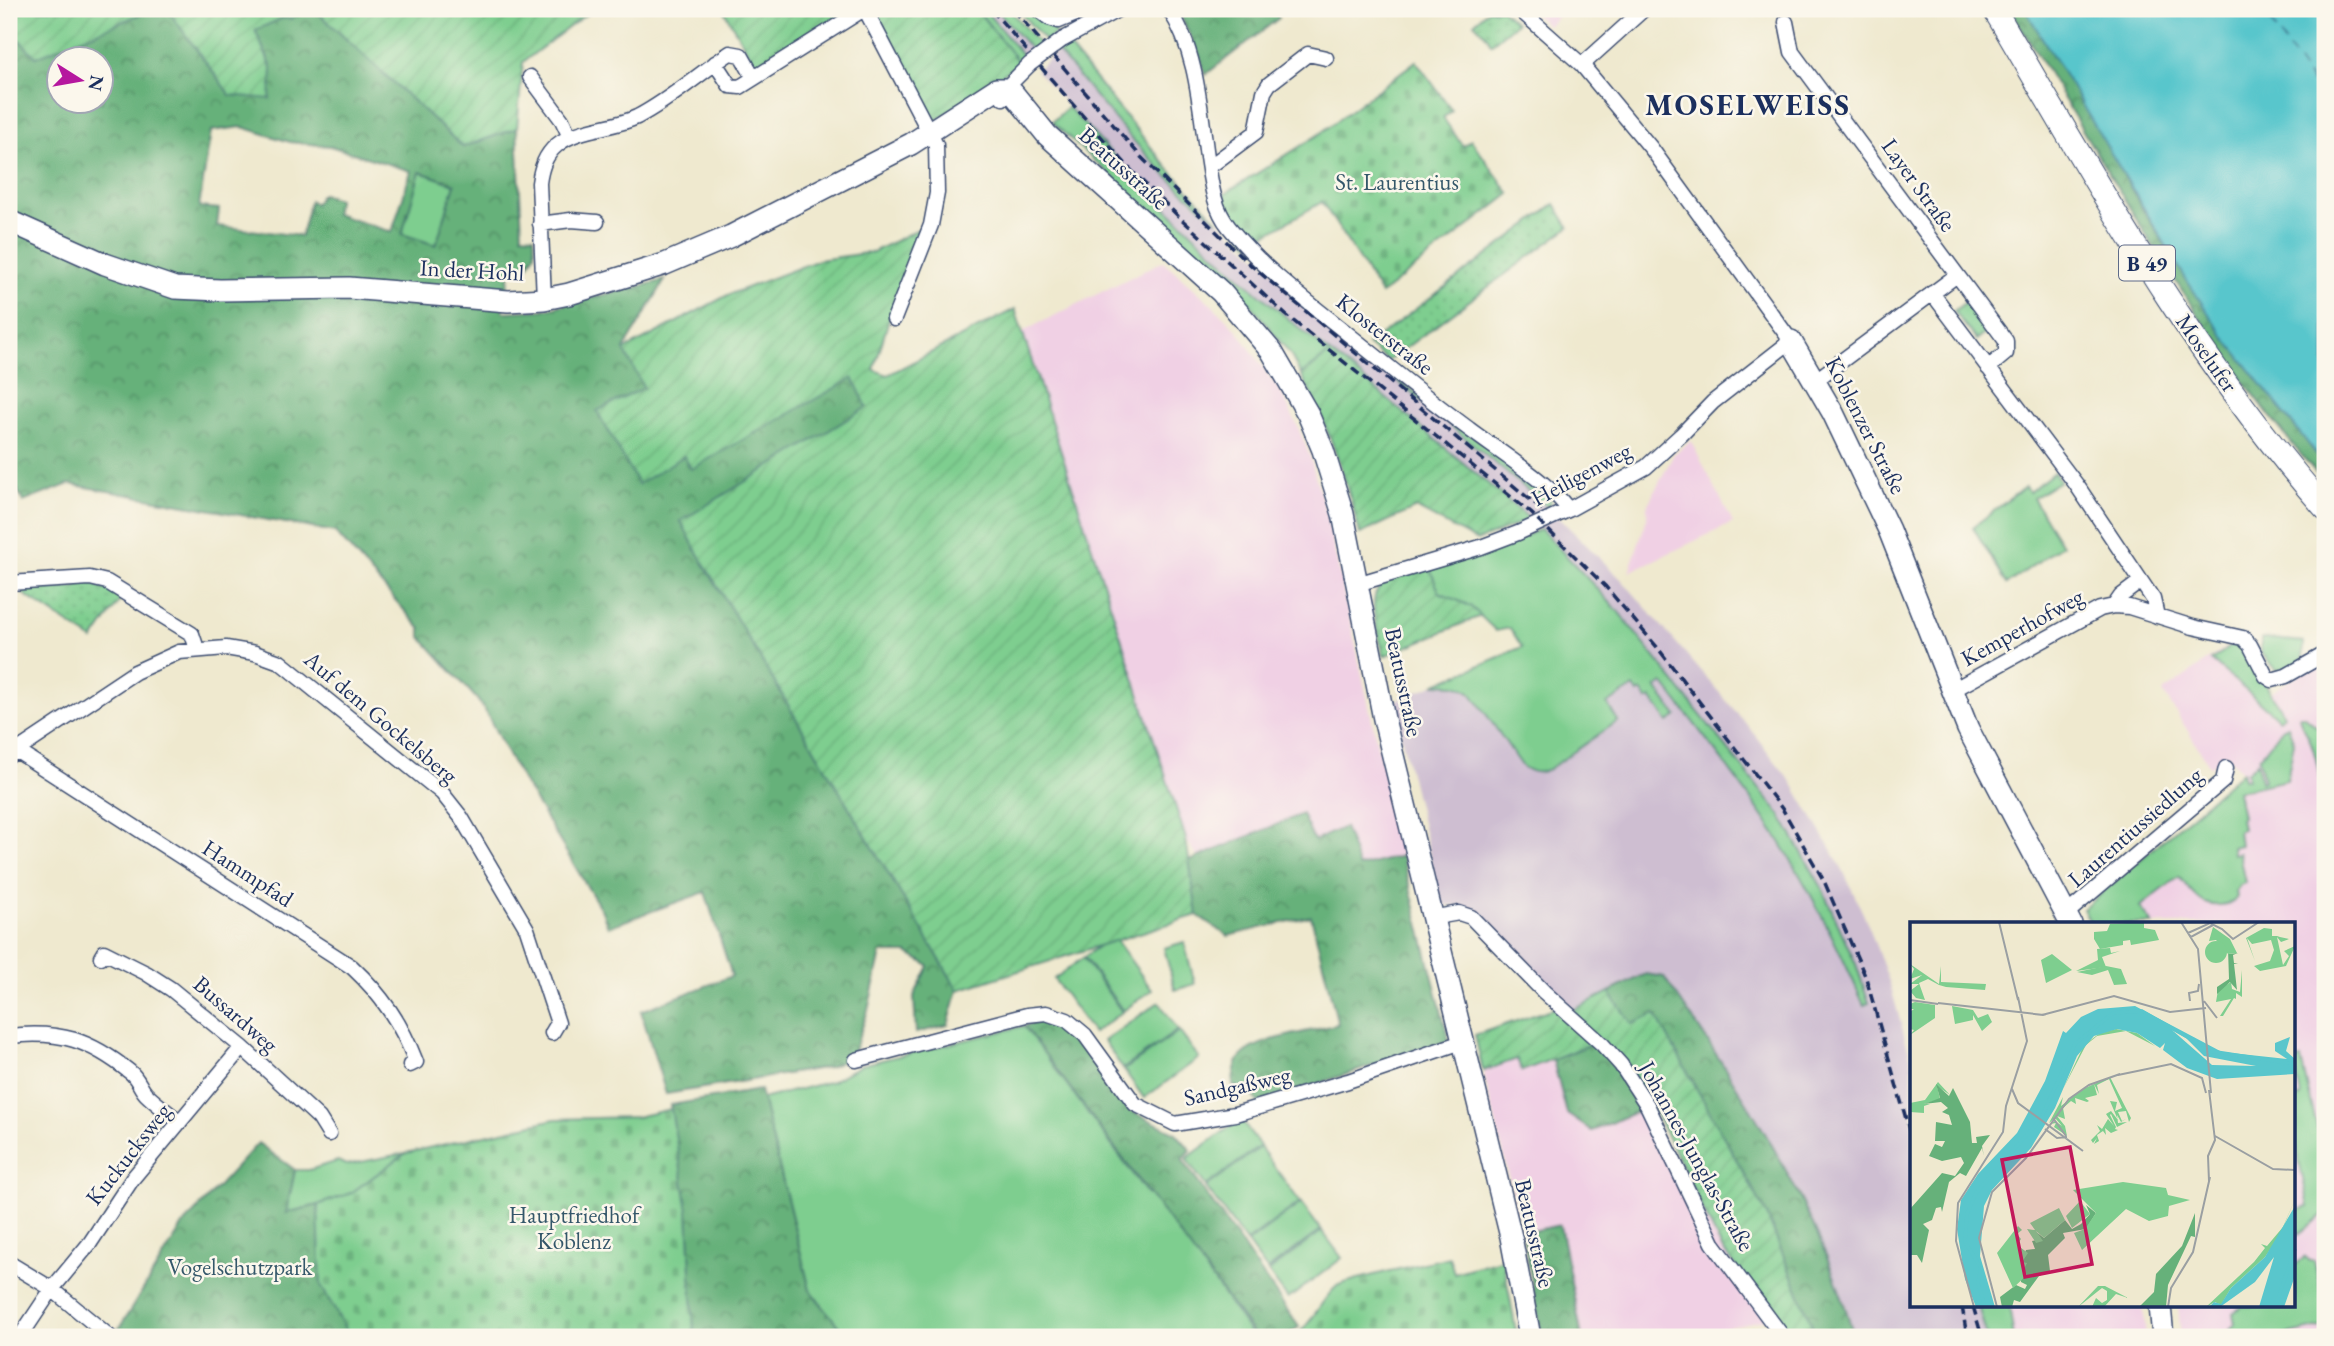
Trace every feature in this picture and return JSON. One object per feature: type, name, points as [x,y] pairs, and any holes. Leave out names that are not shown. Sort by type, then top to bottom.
[{"type":"main road","name":"Moselufer","points":[[1994,9],[2136,247],[2194,336],[2248,411],[2325,508]]},
{"type":"street","points":[[715,63],[730,86],[740,87],[864,9],[936,145],[936,203],[927,236],[894,319]]},
{"type":"street","points":[[1037,9],[1059,22],[1088,9]]},
{"type":"street","points":[[998,95],[1030,64],[1062,40],[1119,9]]},
{"type":"street","name":"Klosterstraße","points":[[1169,9],[1183,33],[1195,79],[1214,201],[1228,226],[1268,268],[1297,293],[1456,420],[1540,482],[1561,499],[1568,509]]},
{"type":"street","name":"Koblenzer Straße","points":[[1519,9],[1582,65],[1651,148],[1791,341],[1816,380],[1889,530],[1968,729],[2069,919]]},
{"type":"street","points":[[1582,65],[1644,9]]},
{"type":"street","name":"Layer Straße","points":[[1786,22],[1792,52],[2007,345],[2006,353],[1989,368]]},
{"type":"street","points":[[544,299],[539,183],[543,164],[557,145],[570,137],[639,116],[730,52],[738,53],[754,78]]},
{"type":"street","points":[[1209,167],[1256,132],[1264,92],[1269,84],[1308,54],[1326,58]]},
{"type":"street","points":[[530,77],[562,120],[570,137]]},
{"type":"street","name":"In der Hohl","points":[[9,221],[105,264],[175,288],[349,288],[508,301],[544,299],[569,294],[665,264],[731,236],[998,95]]},
{"type":"street","name":"Beatusstraße","points":[[998,95],[1016,96],[1047,135],[1215,285],[1239,310],[1272,352],[1298,395],[1323,450],[1343,514],[1384,719],[1511,1237],[1530,1337]]},
{"type":"street","points":[[540,224],[571,220],[597,222]]},
{"type":"street","points":[[1816,380],[1957,275]]},
{"type":"street","points":[[1932,293],[2076,484],[2155,603],[2157,615]]},
{"type":"street","name":"Heiligenweg","points":[[1357,584],[1481,547],[1518,533],[1646,467],[1713,402],[1791,341]]},
{"type":"street","points":[[9,583],[90,578],[107,582],[192,634],[197,649]]},
{"type":"street","name":"Kemperhofweg","points":[[2115,606],[2121,596],[2141,581]]},
{"type":"street","name":"Kemperhofweg","points":[[1953,690],[2100,609],[2115,606],[2129,607],[2193,627],[2243,638],[2250,645],[2266,676],[2272,680],[2282,678],[2325,654]]},
{"type":"street","name":"Auf dem Gockelsberg","points":[[13,753],[135,672],[179,652],[226,648],[255,653],[279,662],[442,793],[461,817],[527,929],[558,1023],[552,1033]]},
{"type":"street","name":"Hammpfad","points":[[13,753],[352,967],[374,987],[405,1032],[416,1062],[410,1065]]},
{"type":"street","name":"Laurentiussiedlung","points":[[2069,919],[2223,781],[2226,768]]},
{"type":"street","name":"Johannes-Junglas-Straße","points":[[1431,918],[1459,913],[1471,917],[1544,992],[1602,1044],[1621,1065],[1647,1105],[1713,1243],[1783,1337]]},
{"type":"street","name":"Bussardweg","points":[[101,957],[104,952],[171,989],[242,1047],[319,1118],[329,1134]]},
{"type":"street","name":"Sandgaßweg","points":[[856,1060],[1027,1015],[1046,1013],[1067,1020],[1084,1035],[1135,1104],[1175,1124],[1243,1111],[1348,1081],[1462,1042]]},
{"type":"street","points":[[9,1036],[52,1034],[94,1048],[133,1074],[145,1093],[180,1122]]},
{"type":"street","name":"Kuckucksweg","points":[[20,1337],[52,1289],[90,1243],[133,1178],[242,1047]]},
{"type":"street","points":[[9,1263],[52,1289],[110,1337]]},
{"type":"street","points":[[2160,1308],[2163,1337]]},
{"type":"shaded area","points":[[984,9],[996,9],[1033,52],[1025,58]]},
{"type":"shaded area","points":[[1528,9],[1565,9],[1548,26]]},
{"type":"shaded area","points":[[1058,52],[1153,161],[1194,203],[1218,221],[1361,351],[1550,509],[1622,580],[1743,720],[1793,784],[1842,868],[1867,922],[1890,984],[1910,1057],[1910,1308],[1979,1308],[1987,1337],[1854,1337],[1846,1306],[1799,1194],[1697,1024],[1664,977],[1571,1011],[1461,907],[1442,906],[1393,702],[1523,647],[1541,529],[1349,367],[1266,302],[1176,219],[1036,70]]},
{"type":"shaded area","points":[[1163,261],[1238,331],[1283,396],[1310,457],[1328,521],[1402,856],[1227,904],[1186,839],[1022,332]]},
{"type":"shaded area","points":[[1691,441],[1733,523],[1629,572],[1647,518],[1647,506],[1674,454]]},
{"type":"shaded area","points":[[2236,640],[2271,692],[2325,659],[2325,1337],[2181,1337],[2178,1308],[2296,1308],[2296,922],[2090,922],[2083,909],[2242,772],[2226,754],[2210,766],[2163,692]]},
{"type":"shaded area","points":[[1517,1059],[1522,1071],[1553,1060],[1567,1114],[1645,1108],[1766,1319],[1684,1337],[1582,1337],[1560,1226],[1523,1233],[1483,1071]]},
{"type":"shaded area","points":[[2010,1308],[2143,1308],[2146,1337],[2014,1337]]},
{"type":"green space","points":[[9,9],[153,9],[63,46],[46,46],[46,53],[36,57],[9,29]]},
{"type":"green space","points":[[153,9],[167,9],[230,95],[269,98],[272,68],[255,30],[283,18],[291,19],[306,9],[314,9],[463,147],[517,128],[522,235],[534,236],[535,254],[528,266],[511,266],[503,312],[542,310],[665,280],[624,349],[691,469],[853,377],[868,407],[681,521],[958,990],[948,1025],[916,1033],[914,996],[929,966],[907,953],[881,953],[868,1010],[852,1057],[829,1067],[666,1094],[641,1011],[732,976],[705,892],[608,927],[602,911],[510,759],[486,712],[421,637],[421,629],[335,532],[69,484],[23,502],[9,471],[9,443],[12,440],[9,434],[9,29],[36,57],[46,53],[46,116],[116,116],[116,46],[63,46]],"holes":[[[242,127],[290,142],[330,146],[411,171],[392,232],[335,214],[338,199],[322,194],[315,204],[310,201],[301,236],[217,226],[219,209],[199,207],[211,131]],[[420,172],[455,184],[436,245],[402,234]]]},
{"type":"green space","points":[[167,9],[306,9],[291,19],[283,18],[255,30],[272,69],[270,99],[230,95]]},
{"type":"green space","points":[[314,9],[593,9],[523,62],[517,128],[463,147]]},
{"type":"green space","points":[[723,9],[851,9],[757,68]]},
{"type":"green space","points":[[870,9],[976,9],[1019,63],[929,125]]},
{"type":"green space","points":[[977,9],[984,9],[1025,58],[1019,63]]},
{"type":"green space","points":[[996,9],[1009,9],[1041,46],[1033,52]]},
{"type":"green space","points":[[1017,9],[1033,9],[1056,33],[1046,42]]},
{"type":"green space","points":[[1178,9],[1274,9],[1279,18],[1205,75]]},
{"type":"green space","points":[[1489,9],[1501,9],[1516,23],[1491,44],[1474,23]]},
{"type":"green space","points":[[2010,9],[2025,9],[2143,210],[2222,334],[2325,465],[2325,483],[2280,428],[2196,313]]},
{"type":"green space","points":[[1068,46],[1168,168],[1218,221],[1174,183],[1115,119],[1058,52]]},
{"type":"green space","name":"St. Laurentius","points":[[1416,61],[1452,110],[1443,118],[1463,146],[1471,140],[1510,194],[1381,294],[1322,202],[1249,244],[1235,227],[1221,199],[1223,195],[1318,135]]},
{"type":"green space","points":[[1068,107],[1195,235],[1330,353],[1301,375],[1290,354],[1249,302],[1052,122]]},
{"type":"green space","points":[[420,172],[455,184],[436,246],[401,234]]},
{"type":"green space","points":[[1555,204],[1569,227],[1388,361],[1368,345]]},
{"type":"green space","points":[[928,224],[888,322],[874,370],[888,375],[1015,309],[1186,839],[1197,915],[958,990],[681,521],[867,407],[853,378],[691,469],[684,456],[638,484],[597,411],[644,388],[624,350],[728,295],[819,260],[873,252]]},
{"type":"green space","points":[[1968,300],[1990,330],[1976,340],[1954,311]]},
{"type":"green space","points":[[1361,351],[1551,495],[1550,509]]},
{"type":"green space","points":[[1330,353],[1530,519],[1477,541],[1416,508],[1360,534],[1336,453],[1301,375]]},
{"type":"green space","points":[[2054,472],[2060,481],[2033,498],[2062,545],[2007,584],[1973,527],[2025,487],[2029,492]]},
{"type":"green space","points":[[1541,529],[1617,610],[1781,816],[1821,886],[1856,964],[1869,1003],[1864,1005],[1823,918],[1775,834],[1663,683],[1656,688],[1677,716],[1668,722],[1651,698],[1647,700],[1641,691],[1638,693],[1634,687],[1607,704],[1618,721],[1549,769],[1539,772],[1523,767],[1468,690],[1459,686],[1434,685],[1522,647],[1510,628],[1496,631],[1470,606],[1439,592],[1430,569],[1485,552]]},
{"type":"green space","points":[[1430,569],[1439,592],[1470,606],[1481,616],[1384,656],[1374,615],[1375,595],[1388,581]]},
{"type":"green space","points":[[89,582],[123,596],[93,640],[22,593],[23,589],[76,587],[79,583]]},
{"type":"green space","points":[[2261,638],[2304,642],[2303,660],[2290,668],[2277,670],[2261,653]]},
{"type":"green space","points":[[2241,642],[2284,715],[2279,719],[2211,660]]},
{"type":"green space","points":[[2299,716],[2304,716],[2325,733],[2325,792],[2310,739]]},
{"type":"green space","points":[[2288,726],[2294,742],[2287,780],[2237,791],[2242,829],[2238,831],[2240,845],[2232,847],[2233,854],[2239,853],[2245,883],[2236,891],[2237,897],[2233,902],[2223,905],[2208,904],[2196,897],[2179,877],[2140,907],[2151,922],[2090,922],[2083,909],[2242,772],[2244,779],[2248,779],[2247,772],[2257,762],[2261,782],[2264,781],[2259,758],[2282,729]]},
{"type":"green space","points":[[1302,814],[1314,841],[1344,827],[1359,867],[1402,856],[1449,1041],[1258,1103],[1250,1091],[1233,1086],[1239,1059],[1258,1045],[1271,1040],[1338,1024],[1311,916],[1228,936],[1197,915],[1189,861]]},
{"type":"green space","points":[[1113,936],[1152,990],[1123,1011],[1084,957]]},
{"type":"green space","points":[[1184,942],[1195,984],[1175,990],[1164,948]]},
{"type":"green space","points":[[1083,958],[1122,1012],[1093,1033],[1054,979]]},
{"type":"green space","points":[[1646,974],[1664,977],[1721,1061],[1774,1150],[1821,1242],[1854,1337],[1796,1337],[1812,1325],[1765,1211],[1655,1015],[1632,1025],[1609,992]]},
{"type":"green space","points":[[1609,992],[1632,1024],[1655,1014],[1765,1211],[1812,1325],[1796,1337],[1787,1337],[1722,1249],[1649,1099],[1571,1011]]},
{"type":"green space","points":[[1159,1002],[1178,1030],[1123,1069],[1104,1041]]},
{"type":"green space","points":[[1555,1008],[1596,1042],[1522,1071],[1517,1059],[1483,1071],[1475,1035]]},
{"type":"green space","points":[[1045,1020],[1065,1025],[1082,1039],[1131,1111],[1176,1133],[1191,1150],[1182,1159],[1299,1327],[1284,1337],[1256,1337],[1024,1026]]},
{"type":"green space","points":[[1024,1026],[1148,1195],[1152,1193],[1253,1337],[847,1337],[810,1291],[762,1099],[832,1081],[861,1065]]},
{"type":"green space","points":[[1179,1031],[1199,1058],[1144,1098],[1124,1070]]},
{"type":"green space","points":[[1596,1042],[1645,1108],[1592,1131],[1567,1114],[1553,1060]]},
{"type":"green space","points":[[2301,1059],[2318,1132],[2325,1132],[2325,1213],[2299,1234],[2296,1210],[2309,1207],[2296,1146],[2296,1098],[2301,1097],[2296,1060]]},
{"type":"green space","points":[[760,1090],[810,1290],[847,1337],[694,1337],[688,1211],[670,1105]]},
{"type":"green space","name":"Hauptfriedhof Koblenz","points":[[671,1109],[688,1211],[694,1337],[350,1337],[321,1285],[318,1205],[351,1193],[406,1153],[555,1119],[636,1117]]},
{"type":"green space","points":[[1241,1119],[1260,1146],[1206,1186],[1186,1159]]},
{"type":"green space","name":"Vogelschutzpark","points":[[258,1143],[295,1170],[286,1213],[318,1205],[321,1285],[350,1337],[125,1337],[118,1330],[183,1225]]},
{"type":"green space","points":[[1260,1147],[1300,1202],[1246,1242],[1206,1187]]},
{"type":"green space","points":[[406,1153],[351,1193],[286,1213],[295,1170],[309,1170],[338,1161],[346,1165]]},
{"type":"green space","points":[[1301,1203],[1321,1230],[1267,1270],[1247,1243]]},
{"type":"green space","points":[[1560,1225],[1582,1337],[1542,1337],[1523,1233]]},
{"type":"green space","points":[[1322,1231],[1342,1258],[1288,1299],[1268,1272]]},
{"type":"green space","points":[[1449,1257],[1454,1273],[1503,1259],[1517,1337],[1295,1337],[1337,1286]]},
{"type":"green space","points":[[2305,1257],[2314,1261],[2325,1309],[2325,1326],[2279,1337],[2231,1337],[2230,1329],[2235,1324],[2233,1313],[2240,1308],[2296,1308],[2296,1264]]},
{"type":"green space","points":[[1979,1308],[2009,1308],[2014,1337],[1987,1337]]},
{"type":"water","points":[[2025,9],[2325,9],[2325,465],[2222,334],[2186,279]]},
{"type":"ferry route","points":[[2262,9],[2325,102]]},
{"type":"railway","points":[[991,9],[1132,171],[1177,215],[1286,315],[1531,513],[1605,586],[1657,647],[1783,810],[1824,881],[1866,978],[1910,1133]]},
{"type":"railway","points":[[1013,9],[1141,157],[1246,261],[1546,513]]},
{"type":"railway","points":[[1962,1308],[1967,1337]]},
{"type":"railway","points":[[1974,1308],[1982,1337]]},
{"type":"district","name":"MOSELWEISS","points":[[1748,104]]}]
